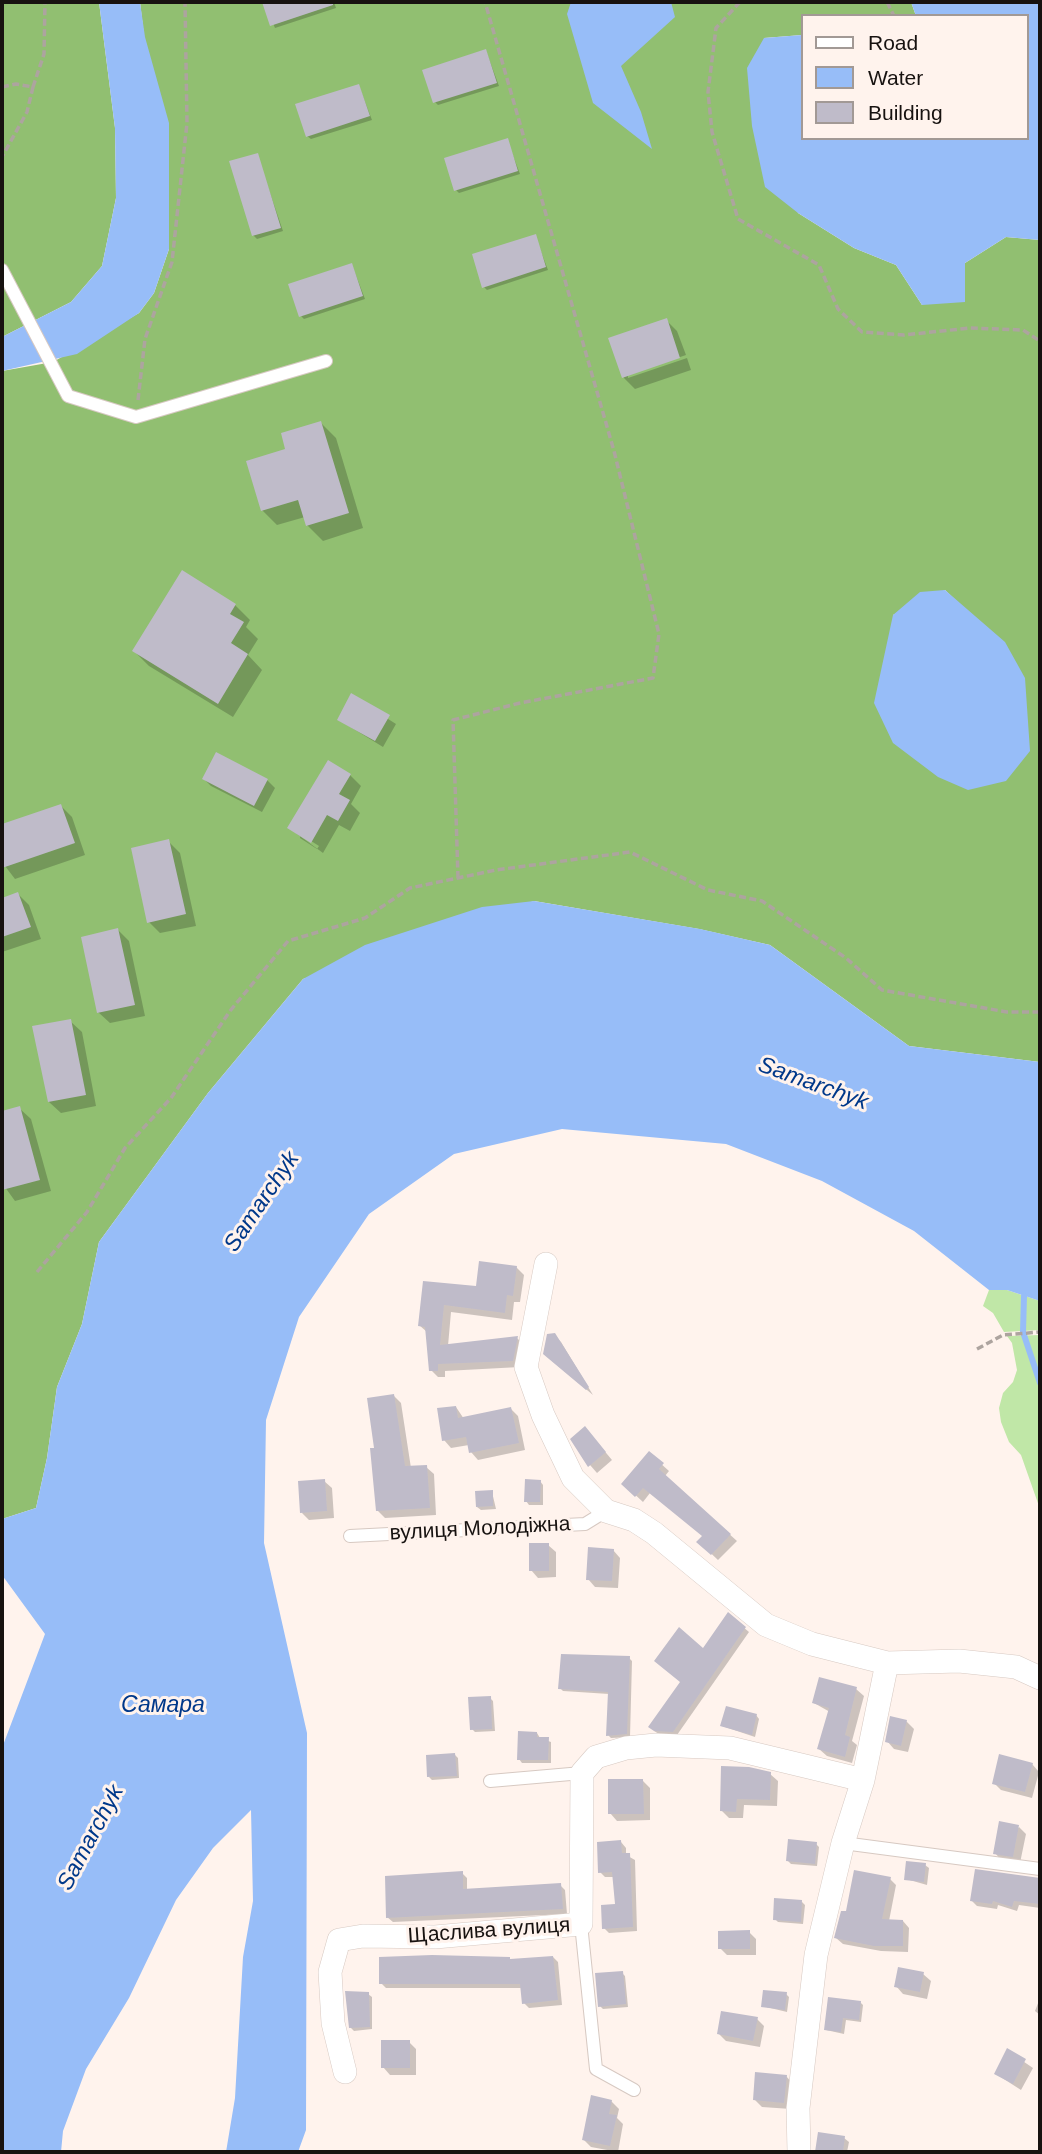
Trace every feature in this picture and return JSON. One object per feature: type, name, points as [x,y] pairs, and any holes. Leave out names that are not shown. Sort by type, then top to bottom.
[{"type":"street","name":"вулиця Молодіжна","points":[[547,1264],[526,1367],[542,1415],[573,1478],[607,1511],[634,1520],[654,1533],[766,1625],[847,1654],[887,1662],[959,1661],[1016,1667],[1040,1678]]},
{"type":"street","points":[[799,2152],[798,2108],[816,1955],[843,1843],[863,1780],[887,1662]]},
{"type":"street","points":[[582,1773],[596,1757],[626,1748],[656,1745],[730,1748],[863,1780]]},
{"type":"street","name":"Щаслива вулиця","points":[[345,2072],[333,2023],[330,1972],[339,1940],[363,1936],[435,1937],[581,1924],[582,1773]]},
{"type":"lane","points":[[2,270],[68,396],[136,417],[326,361]]},
{"type":"lane","name":"вулиця Молодіжна","points":[[350,1536],[585,1524],[607,1511]]},
{"type":"lane","points":[[490,1780],[582,1773]]},
{"type":"lane","points":[[843,1843],[1040,1868]]},
{"type":"lane","points":[[581,1924],[586,1995],[596,2069],[634,2090]]},
{"type":"path","points":[[2,157],[27,112],[44,54],[45,2]]},
{"type":"path","points":[[136,417],[145,339],[173,262],[187,123],[185,2]]},
{"type":"path","points":[[458,878],[453,720],[520,703],[653,678],[659,634],[614,451],[485,2]]},
{"type":"path","points":[[740,2],[716,28],[708,92],[712,132],[738,219],[819,265],[838,309],[862,332],[904,335],[970,328],[1023,330],[1040,341]]},
{"type":"path","points":[[2,87],[16,84],[33,87]]},
{"type":"path","points":[[37,1272],[87,1212],[125,1148],[171,1098],[230,1012],[288,941],[365,918],[410,888],[496,870],[630,852],[708,890],[762,901],[846,958],[882,990],[1007,1012],[1040,1012]]},
{"type":"path","points":[[977,1349],[1003,1335],[1040,1332]]},
{"type":"green space","points":[[2,2],[99,2],[115,128],[116,198],[102,266],[71,302],[2,337]]},
{"type":"green space","points":[[140,2],[911,2],[915,14],[800,14],[800,35],[764,38],[798,213],[854,248],[896,265],[922,305],[965,263],[1006,237],[1040,240],[1040,1062],[909,1046],[770,945],[699,929],[534,901],[303,979],[208,1093],[99,1242],[82,1324],[57,1387],[47,1458],[36,1508],[2,1519],[2,371],[53,362],[139,313],[154,293],[169,249]],"holes":[[[945,590],[972,616],[893,615]]]},
{"type":"green space","points":[[989,1290],[1007,1290],[1040,1301],[1040,1330],[1004,1332],[993,1313],[983,1306]]},
{"type":"green space","points":[[1040,1335],[1040,1509],[1021,1455],[1009,1442],[999,1408],[1003,1393],[1013,1382],[1017,1370],[1012,1343],[1007,1336]]},
{"type":"water","points":[[99,2],[140,2],[145,37],[169,123],[169,249],[154,293],[139,313],[77,354],[2,371],[2,337],[71,302],[102,266],[116,198],[115,128]]},
{"type":"water","points":[[571,2],[671,2],[675,17],[621,66],[641,112],[652,149],[593,103],[567,14]]},
{"type":"water","points":[[911,2],[1040,2],[1040,240],[1006,237],[965,263],[965,302],[922,305],[896,265],[854,248],[798,213],[765,187],[752,126],[747,68],[764,38],[800,35],[800,140],[1028,140],[1028,14],[915,14]]},
{"type":"water","points":[[945,590],[1005,642],[1025,678],[1030,751],[1006,781],[968,790],[938,777],[893,743],[874,703],[893,615],[920,592]]},
{"type":"water","name":"Самара","points":[[534,901],[700,929],[770,945],[909,1046],[1040,1062],[1040,1301],[1007,1290],[989,1290],[914,1231],[822,1181],[726,1144],[562,1129],[454,1154],[369,1214],[299,1317],[266,1420],[264,1543],[307,1733],[306,2130],[298,2152],[226,2152],[235,2098],[243,1957],[253,1901],[251,1810],[213,1848],[176,1900],[129,1998],[86,2069],[63,2131],[61,2152],[2,2152],[2,1748],[45,1634],[2,1575],[2,1519],[36,1508],[47,1458],[57,1387],[82,1324],[99,1242],[208,1093],[303,979],[365,945],[482,907]]},
{"type":"building","points":[[262,2],[333,2],[333,5],[270,26]]},
{"type":"building","points":[[486,49],[497,83],[433,103],[422,70]]},
{"type":"building","points":[[359,84],[370,116],[306,137],[295,104]]},
{"type":"building","points":[[508,138],[518,171],[454,191],[444,158]]},
{"type":"building","points":[[258,153],[281,228],[252,236],[229,161]]},
{"type":"building","points":[[536,234],[546,267],[482,288],[472,254]]},
{"type":"building","points":[[352,263],[363,296],[299,317],[288,284]]},
{"type":"building","points":[[667,318],[680,358],[622,378],[608,338]]},
{"type":"building","points":[[321,421],[349,513],[306,526],[298,500],[261,511],[246,461],[285,449],[281,433]]},
{"type":"building","points":[[182,570],[236,604],[230,614],[244,622],[231,643],[248,654],[218,704],[132,651]]},
{"type":"building","points":[[351,693],[390,715],[375,741],[337,720]]},
{"type":"building","points":[[216,752],[268,779],[254,806],[202,779]]},
{"type":"building","points":[[328,760],[351,774],[339,794],[350,800],[338,821],[327,815],[311,843],[287,828]]},
{"type":"building","points":[[61,804],[75,843],[2,868],[2,824]]},
{"type":"building","points":[[169,839],[186,914],[147,923],[131,848]]},
{"type":"building","points":[[18,892],[31,927],[2,937],[2,898]]},
{"type":"building","points":[[118,928],[135,1005],[97,1013],[81,937]]},
{"type":"building","points":[[71,1019],[86,1095],[48,1102],[32,1026]]},
{"type":"building","points":[[20,1106],[40,1180],[2,1190],[2,1111]]},
{"type":"building","points":[[479,1261],[517,1266],[513,1296],[507,1295],[505,1313],[444,1305],[440,1345],[518,1336],[513,1361],[438,1364],[438,1371],[429,1371],[425,1327],[418,1326],[423,1281],[476,1286]]},
{"type":"building","points":[[555,1333],[589,1387],[586,1390],[543,1354],[547,1334]]},
{"type":"building","points":[[394,1394],[405,1466],[427,1465],[430,1508],[376,1511],[370,1448],[374,1448],[367,1398]]},
{"type":"building","points":[[456,1406],[458,1418],[511,1407],[519,1443],[469,1453],[466,1437],[442,1441],[437,1408]]},
{"type":"building","points":[[585,1426],[606,1452],[588,1467],[570,1439]]},
{"type":"building","points":[[649,1451],[664,1463],[659,1469],[731,1534],[711,1555],[696,1542],[702,1536],[643,1488],[635,1497],[621,1484]]},
{"type":"building","points":[[325,1479],[327,1511],[300,1513],[298,1481]]},
{"type":"building","points":[[525,1479],[541,1480],[540,1502],[524,1502]]},
{"type":"building","points":[[493,1490],[493,1506],[476,1507],[475,1491]]},
{"type":"building","points":[[529,1543],[549,1543],[549,1571],[529,1571]]},
{"type":"building","points":[[588,1547],[614,1549],[612,1581],[586,1580]]},
{"type":"building","points":[[728,1612],[746,1627],[673,1732],[654,1731],[648,1727],[680,1682],[654,1661],[679,1627],[703,1648]]},
{"type":"building","points":[[561,1654],[630,1656],[627,1734],[606,1736],[608,1692],[558,1689]]},
{"type":"building","points":[[819,1677],[857,1687],[845,1735],[850,1737],[845,1757],[817,1749],[829,1708],[812,1703]]},
{"type":"building","points":[[491,1696],[492,1729],[470,1730],[468,1697]]},
{"type":"building","points":[[726,1706],[757,1714],[752,1735],[720,1726]]},
{"type":"building","points":[[890,1716],[907,1720],[901,1746],[885,1742]]},
{"type":"building","points":[[518,1731],[537,1732],[537,1737],[549,1737],[548,1760],[517,1760]]},
{"type":"building","points":[[455,1753],[457,1776],[427,1777],[426,1755]]},
{"type":"building","points":[[999,1754],[1033,1763],[1025,1792],[992,1784]]},
{"type":"building","points":[[721,1766],[749,1767],[771,1772],[770,1800],[737,1799],[736,1812],[720,1811]]},
{"type":"building","points":[[608,1779],[643,1779],[644,1814],[608,1814]]},
{"type":"building","points":[[999,1821],[1019,1825],[1013,1857],[993,1854]]},
{"type":"building","points":[[788,1839],[817,1842],[815,1864],[786,1861]]},
{"type":"building","points":[[621,1840],[622,1853],[630,1853],[633,1927],[602,1929],[601,1905],[615,1904],[612,1872],[598,1873],[597,1842]]},
{"type":"building","points":[[906,1861],[926,1863],[924,1882],[904,1880]]},
{"type":"building","points":[[975,1869],[1040,1878],[1040,1904],[1014,1901],[1012,1907],[993,1901],[992,1904],[970,1901]]},
{"type":"building","points":[[854,1870],[891,1877],[882,1919],[903,1920],[903,1946],[874,1946],[834,1938],[841,1911],[846,1911]]},
{"type":"building","points":[[463,1871],[463,1889],[561,1883],[563,1909],[386,1918],[385,1876]]},
{"type":"building","points":[[774,1898],[802,1900],[801,1922],[773,1920]]},
{"type":"building","points":[[750,1930],[750,1949],[718,1949],[718,1931]]},
{"type":"building","points":[[432,1955],[510,1959],[553,1956],[558,2000],[522,2004],[520,1984],[379,1984],[379,1957]]},
{"type":"building","points":[[898,1967],[924,1972],[920,1992],[894,1987]]},
{"type":"building","points":[[623,1971],[626,2004],[598,2007],[595,1973]]},
{"type":"building","points":[[763,1990],[787,1992],[785,2010],[761,2007]]},
{"type":"building","points":[[345,1991],[369,1992],[370,2027],[349,2028]]},
{"type":"building","points":[[828,1997],[861,2001],[859,2020],[843,2018],[841,2032],[824,2030]]},
{"type":"building","points":[[721,2011],[758,2017],[753,2041],[717,2034]]},
{"type":"building","points":[[381,2040],[410,2040],[410,2068],[381,2068]]},
{"type":"building","points":[[1007,2048],[1026,2059],[1013,2084],[994,2074]]},
{"type":"building","points":[[755,2072],[787,2075],[784,2103],[753,2100]]},
{"type":"building","points":[[591,2095],[612,2100],[609,2114],[617,2115],[610,2146],[582,2140]]},
{"type":"building","points":[[818,2132],[845,2136],[843,2152],[815,2152]]},
{"type":"waterway","points":[[1024,1296],[1023,1332],[1040,1383]]},
{"type":"water label","name":"Samarchyk","points":[[813,1084]]},
{"type":"water label","name":"Samarchyk","points":[[262,1202]]},
{"type":"water label","name":"Samarchyk","points":[[91,1838]]}]
